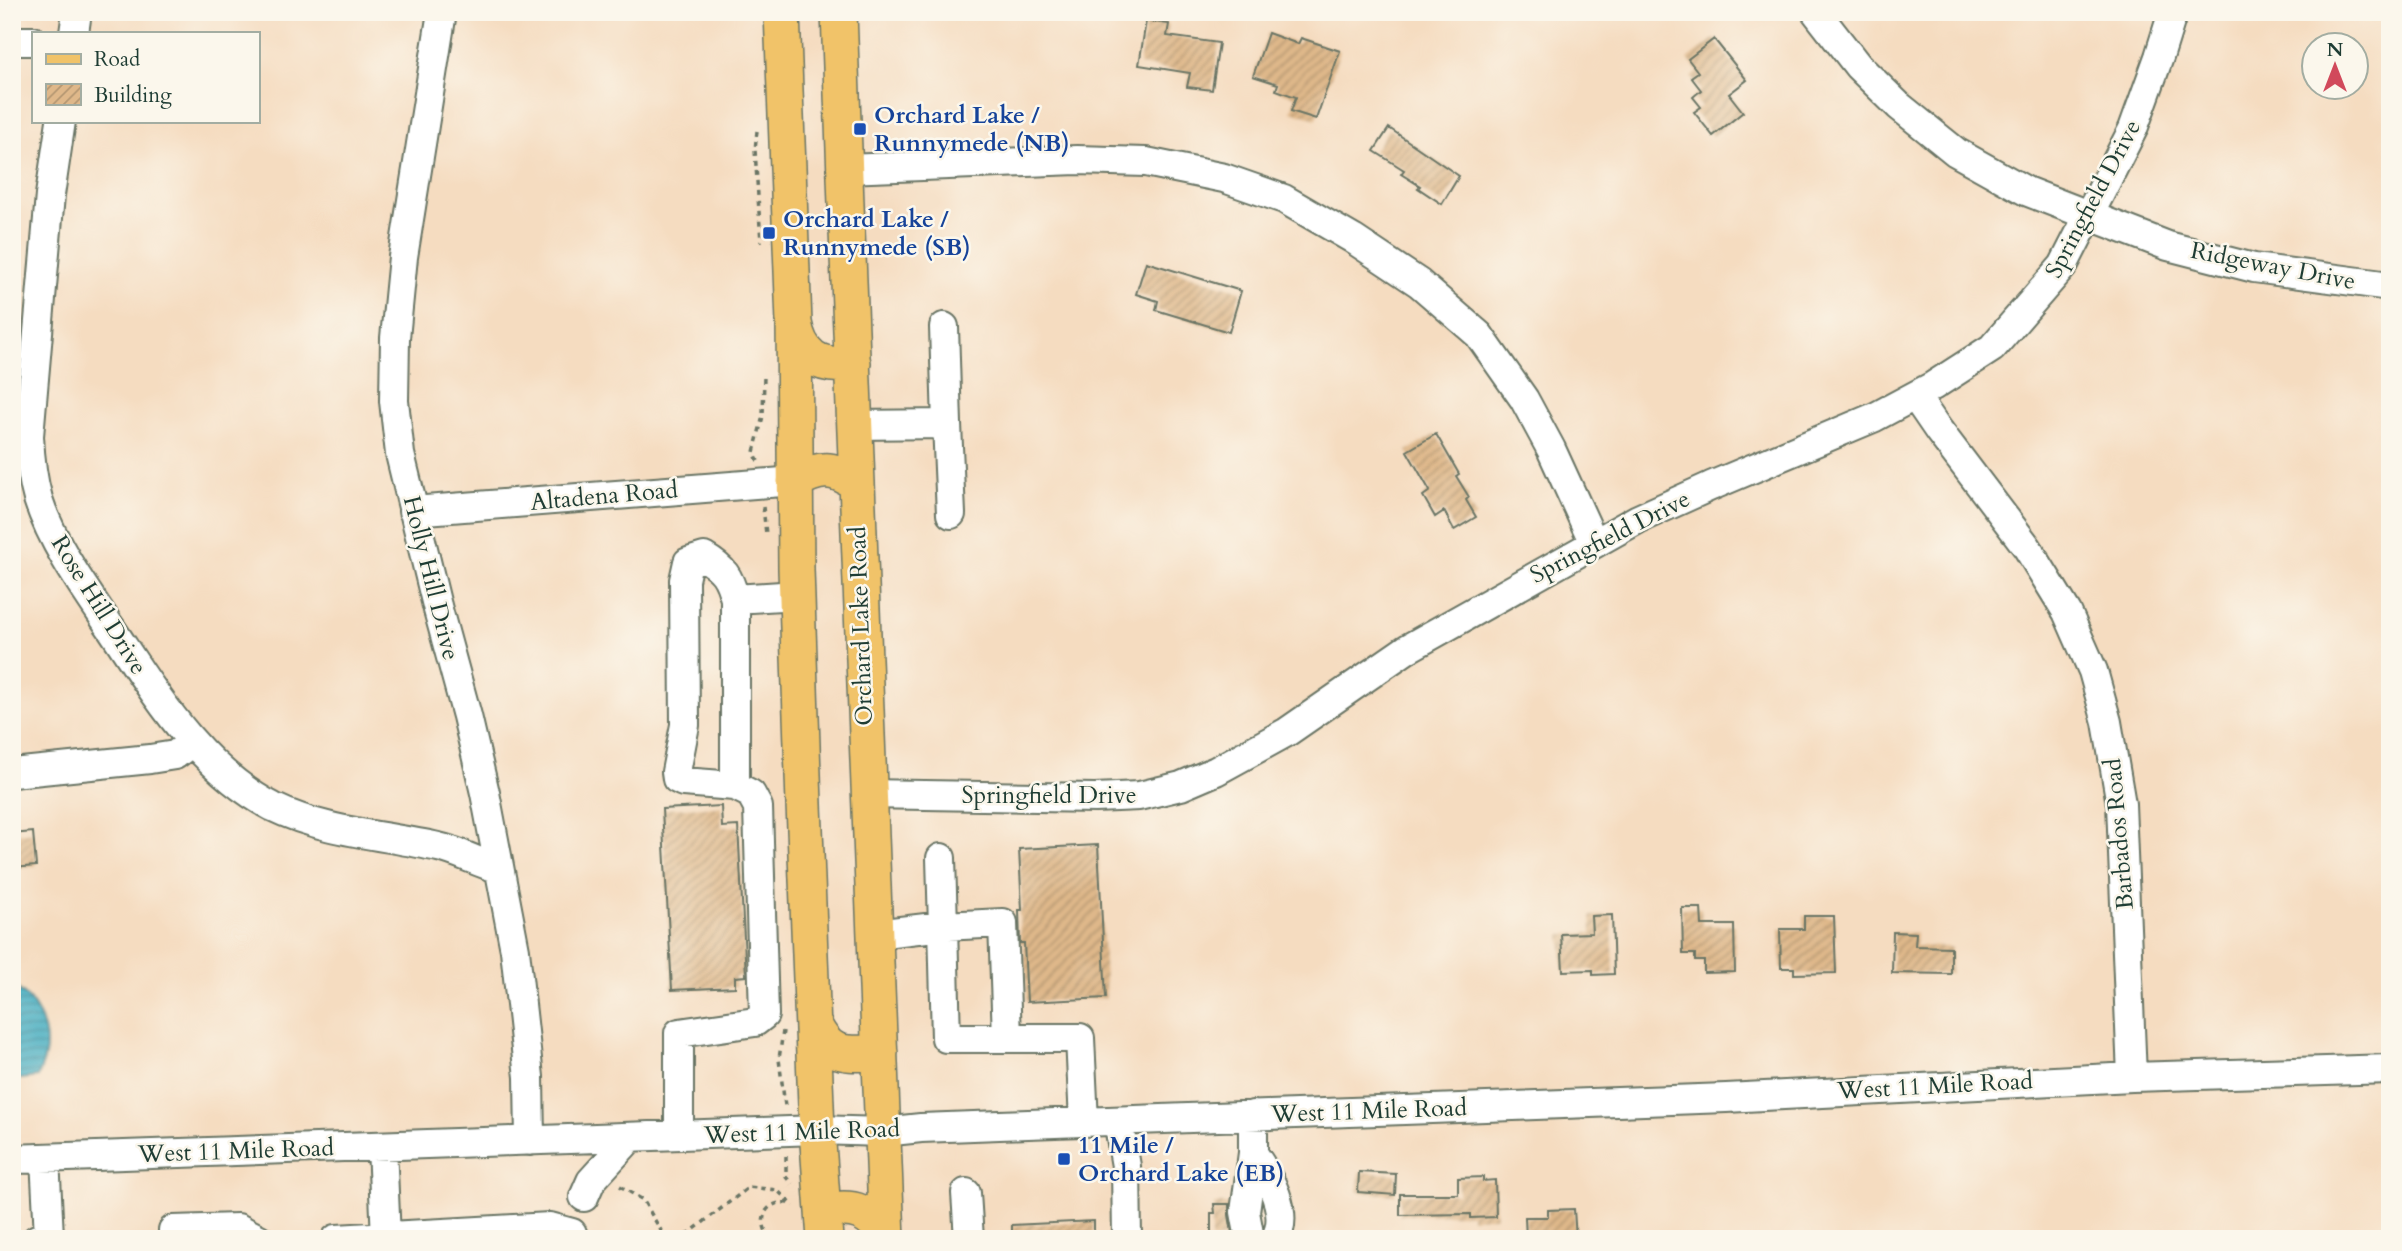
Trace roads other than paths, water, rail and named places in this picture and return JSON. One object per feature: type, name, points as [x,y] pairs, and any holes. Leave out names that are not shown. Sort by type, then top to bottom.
[{"type":"main road","points":[[782,12],[793,323],[797,595],[817,1130],[809,1216],[840,1208],[858,1211],[874,1220],[887,1238]]},
{"type":"main road","name":"Orchard Lake Road","points":[[839,12],[867,794],[887,1238]]},
{"type":"main road","points":[[793,323],[797,339],[806,353],[820,362],[836,366],[853,363]]},
{"type":"main road","points":[[794,481],[823,470],[835,471],[856,483]]},
{"type":"main road","points":[[814,1025],[820,1038],[830,1048],[842,1053],[880,1053]]},
{"type":"street","points":[[74,32],[77,12]]},
{"type":"street","name":"Holly Hill Drive","points":[[442,12],[403,257],[395,338],[394,401],[400,454],[485,793],[515,950],[529,1077],[530,1141]]},
{"type":"street","name":"Ridgeway Drive","points":[[1816,12],[1858,66],[1899,106],[1956,152],[2026,191],[2168,246],[2254,268],[2390,286]]},
{"type":"street","name":"Springfield Drive","points":[[867,794],[1095,798],[1139,796],[1181,786],[1216,771],[1287,733],[1407,649],[1638,519],[1875,417],[1915,396],[1992,348],[2063,266],[2133,129],[2160,57],[2173,12]]},
{"type":"street","points":[[12,41],[32,41]]},
{"type":"street","name":"Rose Hill Drive","points":[[61,122],[21,409],[29,436],[31,472],[39,501],[55,538],[92,599],[167,710],[192,742],[216,766],[246,789],[274,807],[311,821],[349,831],[442,847],[498,869]]},
{"type":"street","points":[[845,169],[1077,160],[1146,162],[1224,178],[1284,199],[1353,239],[1419,283],[1479,335],[1524,399],[1546,439],[1594,543]]},
{"type":"street","points":[[944,327],[951,513]]},
{"type":"street","name":"Barbados Road","points":[[1915,396],[2027,548],[2067,612],[2093,671],[2107,722],[2121,804],[2132,1077]]},
{"type":"street","points":[[854,425],[947,424]]},
{"type":"street","name":"Altadena Road","points":[[413,511],[794,481]]},
{"type":"street","points":[[679,1135],[679,1033],[755,1022],[764,1015],[758,807],[751,794],[735,786],[683,782],[677,779],[685,725],[684,580],[688,562],[704,557],[719,566],[730,580],[735,599],[735,786]]},
{"type":"street","points":[[735,599],[797,595]]},
{"type":"street","points":[[12,773],[175,755],[192,742]]},
{"type":"street","points":[[941,858],[946,1038],[1080,1038],[1084,1122]]},
{"type":"street","points":[[875,934],[943,926],[1003,923],[1007,1038]]},
{"type":"street","name":"West 11 Mile Road","points":[[12,1159],[817,1130],[883,1132],[921,1128],[1726,1098],[2132,1077],[2390,1069]]},
{"type":"street","points":[[1250,1239],[1245,1212],[1253,1153],[1253,1115]]},
{"type":"street","points":[[1118,1121],[1126,1166],[1127,1239]]},
{"type":"street","points":[[588,1189],[631,1137]]},
{"type":"street","points":[[383,1146],[386,1237]]},
{"type":"street","points":[[1253,1153],[1267,1173],[1280,1212],[1279,1231],[1275,1239]]},
{"type":"street","points":[[43,1238],[45,1157]]},
{"type":"street","points":[[967,1193],[969,1239]]},
{"type":"street","points":[[337,1239],[550,1227],[572,1233]]},
{"type":"street","points":[[173,1230],[238,1228],[259,1239]]},
{"type":"water","points":[[12,986],[28,998],[43,1025],[46,1045],[38,1077],[12,1080]]},
{"type":"place","name":"Orchard Lake / Runnymede (NB)","points":[[860,129]]},
{"type":"place","name":"Orchard Lake / Runnymede (SB)","points":[[769,233]]},
{"type":"place","name":"11 Mile / Orchard Lake (EB)","points":[[1064,1159]]}]
